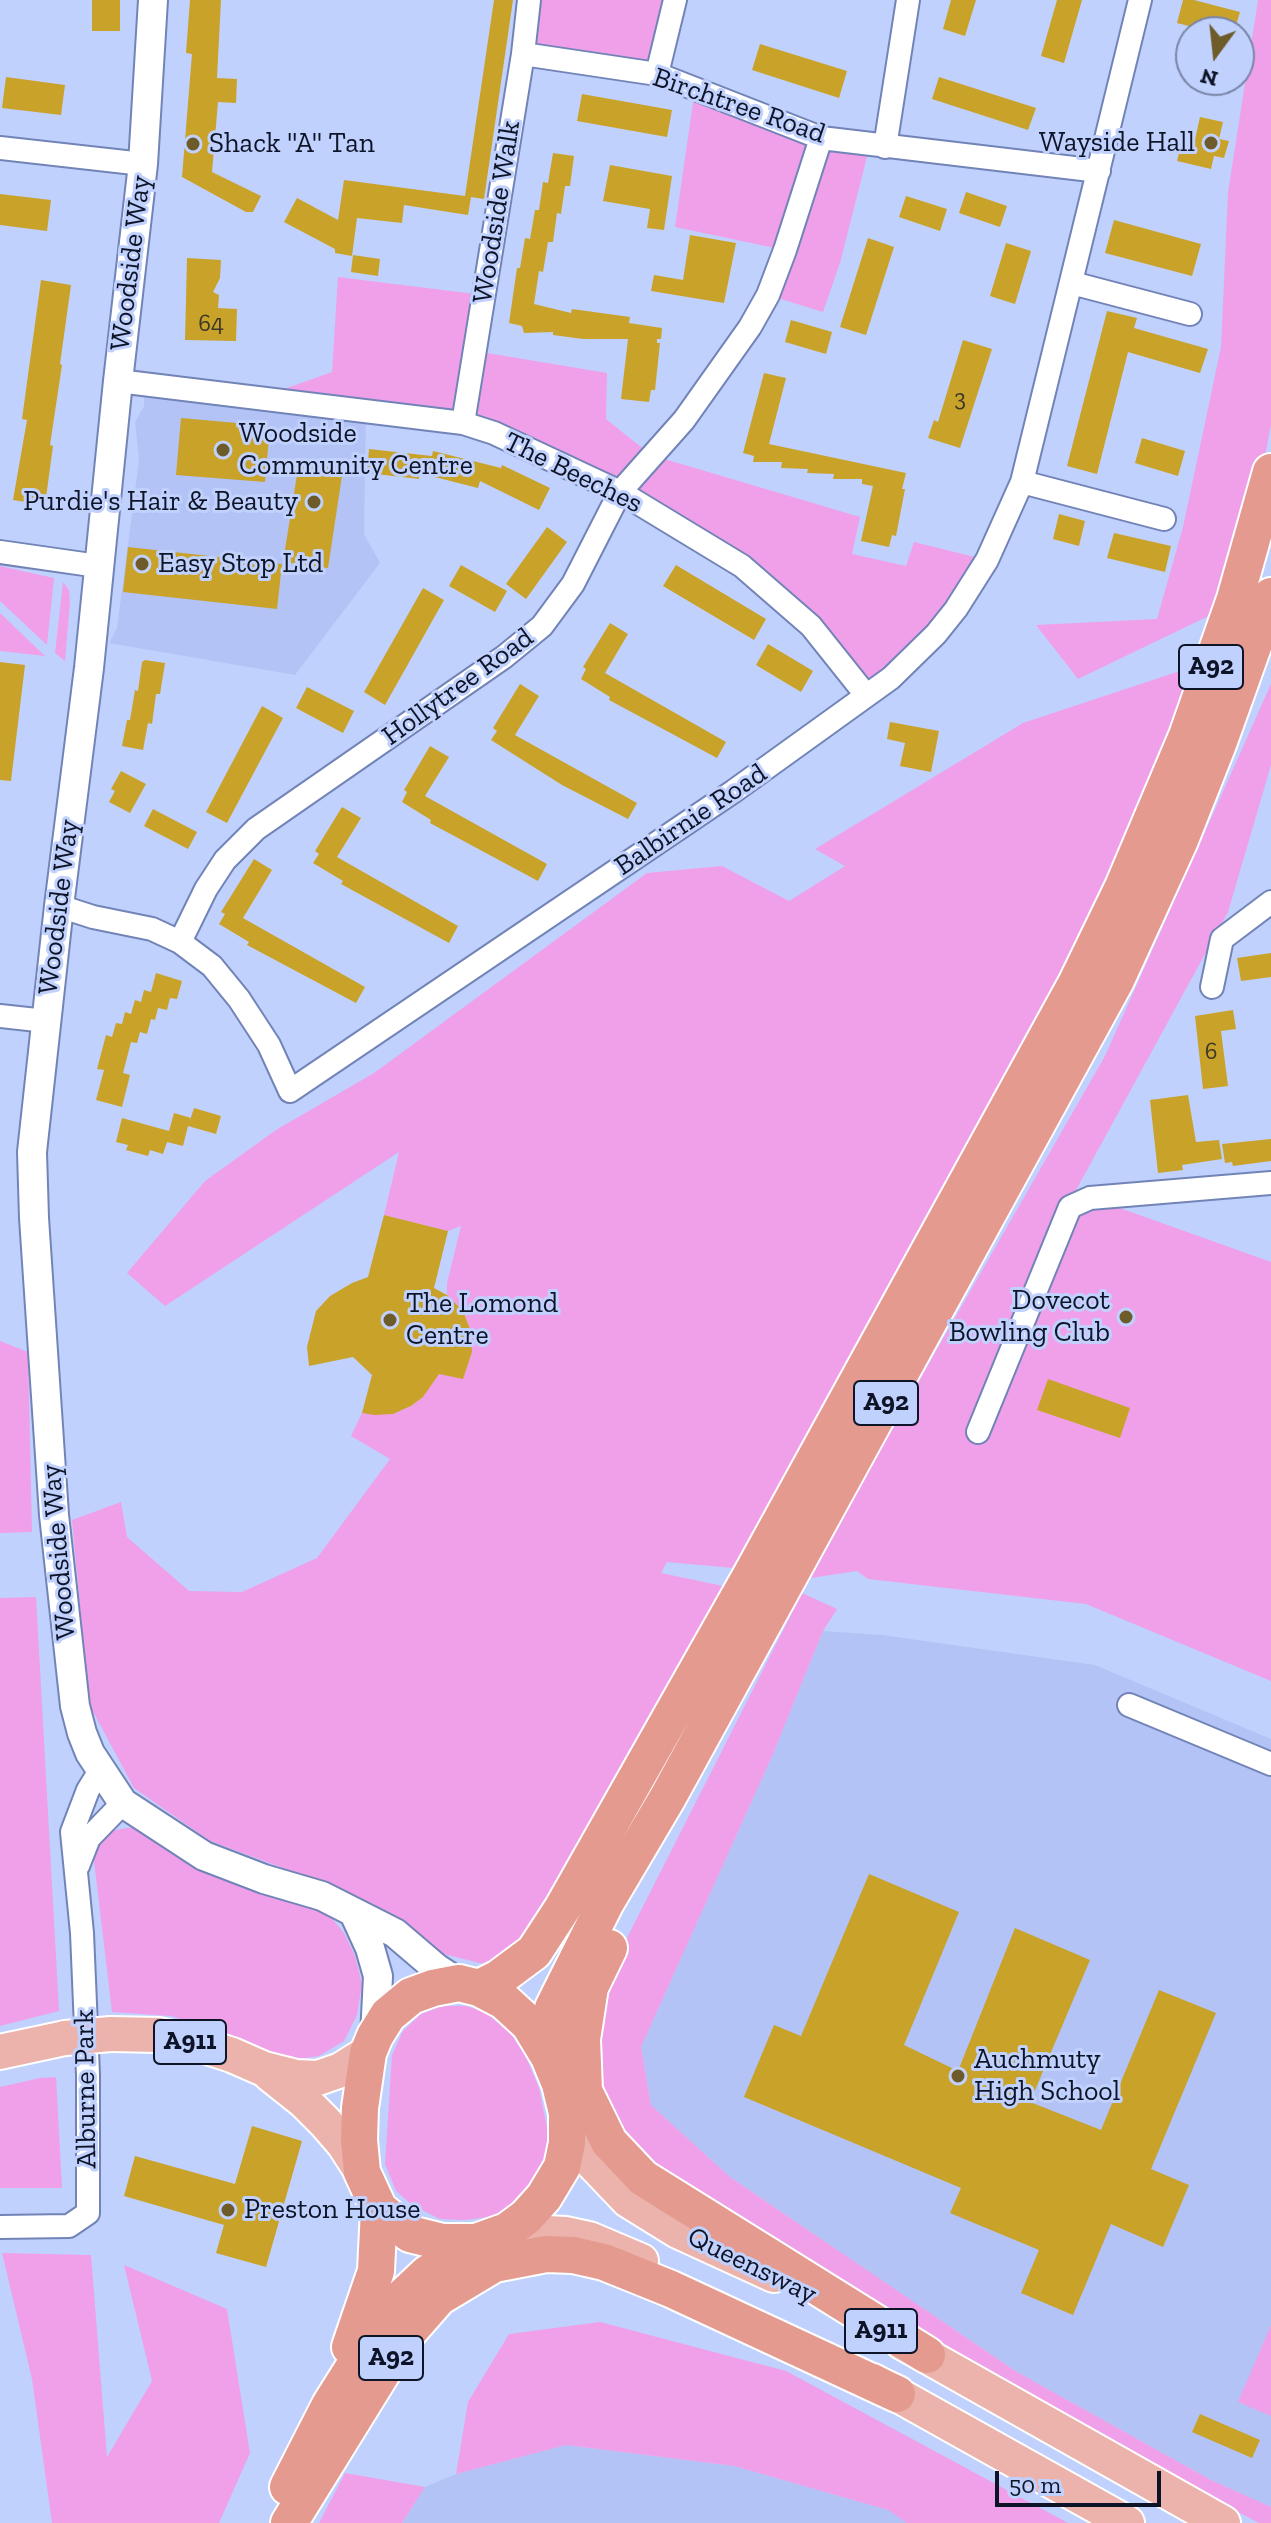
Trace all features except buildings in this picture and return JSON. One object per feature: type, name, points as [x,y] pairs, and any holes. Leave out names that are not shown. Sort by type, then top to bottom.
[{"type":"highway","name":"A92","points":[[491,2237],[442,2242],[410,2234],[379,2209],[362,2172],[359,2140],[360,2108],[371,2045],[388,2015],[411,1996],[433,1988],[469,1985],[499,1978],[534,1952],[584,1871],[735,1604],[1076,984],[1123,887],[1202,740],[1258,600],[1271,472]]},
{"type":"highway","name":"A92","points":[[549,2057],[553,2008],[606,1902],[668,1797],[1116,980],[1180,840],[1202,740]]},
{"type":"highway","name":"A92","points":[[668,1797],[621,1921],[590,1987],[582,2039],[584,2091],[609,2142],[643,2178],[927,2355]]},
{"type":"highway","name":"A92","points":[[272,2523],[330,2405],[391,2308],[427,2274],[526,2217],[544,2197],[562,2167],[567,2143],[567,2113],[549,2057],[529,2024],[504,2001],[469,1985]]},
{"type":"highway","name":"A92","points":[[330,2405],[376,2271],[379,2209]]},
{"type":"highway","name":"A92","points":[[289,2523],[404,2337],[439,2297],[494,2264],[546,2254],[573,2255],[604,2262],[671,2289],[897,2394]]},
{"type":"main road","name":"A911","points":[[0,2052],[65,2038],[111,2034],[159,2035],[232,2055],[264,2069],[296,2077],[318,2078],[341,2070],[371,2045]]},
{"type":"main road","name":"A911","points":[[264,2069],[325,2122],[362,2172]]},
{"type":"main road","name":"Queensway","points":[[567,2113],[588,2158],[628,2200],[648,2214],[927,2355],[1223,2523]]},
{"type":"main road","name":"Queensway","points":[[491,2237],[566,2234],[613,2247],[737,2307],[1127,2523]]},
{"type":"street","name":"Woodside Way","points":[[123,1803],[82,1733],[75,1706],[53,1499],[32,1152],[89,668],[143,164],[153,0]]},
{"type":"street","name":"Woodside Walk","points":[[463,423],[529,0]]},
{"type":"street","points":[[657,74],[675,0]]},
{"type":"street","points":[[885,147],[908,0]]},
{"type":"street","name":"Balbirnie Road","points":[[180,942],[212,966],[239,999],[269,1045],[290,1091],[734,791],[914,658],[956,609],[987,560],[1022,482],[1140,0]]},
{"type":"street","name":"Birchtree Road","points":[[523,54],[657,74],[821,138],[1099,171]]},
{"type":"street","name":"Hollytree Road","points":[[180,942],[206,889],[225,860],[256,829],[504,657],[542,626],[573,584],[620,492],[692,409],[750,327],[768,295],[821,138]]},
{"type":"street","points":[[0,148],[143,164]]},
{"type":"street","points":[[1072,283],[1190,314]]},
{"type":"street","name":"The Beeches","points":[[118,381],[463,423],[494,433],[620,492],[742,566],[811,626],[866,695]]},
{"type":"street","points":[[1022,482],[1164,519]]},
{"type":"street","points":[[0,552],[98,566]]},
{"type":"street","points":[[1212,987],[1222,939],[1271,902]]},
{"type":"street","points":[[59,906],[93,917],[152,929],[180,942]]},
{"type":"street","points":[[0,1016],[46,1021]]},
{"type":"street","points":[[978,1432],[1070,1207],[1090,1198],[1271,1183]]},
{"type":"street","points":[[1129,1705],[1271,1764]]},
{"type":"street","name":"Alburne Park","points":[[0,2227],[69,2226],[88,2213],[88,2075],[82,1933],[72,1832],[88,1790],[101,1769]]},
{"type":"street","points":[[123,1803],[204,1856],[264,1879],[322,1896],[395,1933],[436,1968],[469,1985]]},
{"type":"street","name":"Alburne Park","points":[[75,1873],[89,1838],[123,1803]]},
{"type":"street","points":[[354,1913],[370,1948],[378,1976],[371,2045]]},
{"type":"shaded area","points":[[529,0],[675,0],[657,74],[523,54]]},
{"type":"shaded area","points":[[1258,0],[1271,0],[1271,424],[1258,495],[1221,610],[1078,679],[1036,625],[1157,619],[1183,527],[1221,347],[1228,192],[1243,96],[1255,96]]},
{"type":"shaded area","points":[[695,89],[870,145],[840,263],[823,312],[768,295],[784,250],[675,227]]},
{"type":"shaded area","points":[[338,277],[483,295],[475,351],[607,373],[606,419],[651,455],[860,517],[852,554],[906,566],[914,542],[987,560],[956,609],[866,695],[743,566],[494,433],[259,398],[332,372]]},
{"type":"shaded area","points":[[144,385],[366,410],[364,534],[380,563],[295,675],[109,643],[117,628],[139,460],[135,422],[144,406]]},
{"type":"shaded area","points":[[0,566],[54,578],[47,645],[0,601]]},
{"type":"shaded area","points":[[63,582],[69,590],[70,602],[65,661],[55,653]]},
{"type":"shaded area","points":[[0,613],[45,656],[0,651]]},
{"type":"shaded area","points":[[1189,668],[1187,736],[1065,974],[733,1568],[667,1562],[661,1573],[723,1586],[548,1914],[519,1948],[488,1965],[439,1953],[326,1884],[210,1841],[134,1788],[89,1704],[72,1520],[121,1502],[127,1537],[189,1591],[242,1592],[317,1558],[390,1459],[351,1436],[362,1413],[393,1414],[411,1406],[423,1397],[436,1373],[463,1378],[472,1352],[470,1329],[463,1311],[447,1295],[461,1226],[448,1231],[384,1215],[399,1152],[165,1306],[127,1273],[205,1181],[276,1130],[374,1073],[647,873],[722,866],[789,901],[845,866],[815,849],[1023,723]]},
{"type":"shaded area","points":[[1271,684],[1271,765],[1228,912],[1075,1192],[1271,1262],[1271,1681],[1086,1604],[868,1579],[857,1571],[811,1578],[885,1440],[1105,1056]]},
{"type":"shaded area","points":[[0,1341],[28,1352],[32,1532],[0,1533]]},
{"type":"shaded area","points":[[802,1593],[837,1609],[823,1631],[773,1754],[641,2047],[651,2105],[730,2177],[1017,2372],[1211,2480],[1271,2507],[1271,2523],[1259,2523],[1047,2411],[674,2188],[620,2137],[599,2090],[600,1991]]},
{"type":"shaded area","points":[[36,1597],[59,2011],[0,2026],[0,1598]]},
{"type":"shaded area","name":"Auchmuty High School","points":[[823,1631],[882,1635],[1095,1665],[1271,1739],[1271,2507],[1211,2480],[1017,2372],[730,2177],[651,2105],[641,2047],[773,1754]]},
{"type":"shaded area","points":[[134,1827],[174,1850],[330,1916],[344,1933],[355,1956],[362,1984],[357,2015],[344,2041],[319,2056],[292,2060],[171,2016],[112,2012],[94,1861],[100,1842],[115,1830]]},
{"type":"shaded area","points":[[442,2006],[467,2006],[486,2013],[510,2032],[526,2057],[539,2088],[549,2137],[545,2166],[509,2210],[489,2217],[440,2219],[412,2205],[396,2191],[385,2164],[392,2055],[403,2031],[421,2014]]},
{"type":"shaded area","points":[[56,2077],[62,2188],[0,2188],[0,2087]]},
{"type":"shaded area","points":[[2,2253],[91,2255],[107,2457],[152,2381],[124,2265],[227,2309],[250,2453],[219,2523],[52,2523],[32,2379]]},
{"type":"shaded area","points":[[600,2322],[786,2371],[1068,2523],[907,2523],[888,2510],[734,2466],[566,2445],[456,2474],[468,2402],[509,2334]]},
{"type":"shaded area","points":[[1271,2325],[1271,2416],[1238,2402]]},
{"type":"shaded area","points":[[566,2445],[734,2466],[888,2510],[907,2523],[402,2523],[425,2487],[456,2474]]},
{"type":"shaded area","points":[[345,2473],[425,2487],[402,2523],[319,2523]]},
{"type":"place","name":"Wayside Hall","points":[[1211,143]]},
{"type":"place","name":"Shack \"A\" Tan","points":[[193,144]]},
{"type":"place","name":"Woodside Community Centre","points":[[223,450]]},
{"type":"place","name":"Purdie's Hair & Beauty","points":[[314,502]]},
{"type":"place","name":"Easy Stop Ltd","points":[[142,564]]},
{"type":"place","name":"Dovecot Bowling Club","points":[[1126,1317]]},
{"type":"place","name":"The Lomond Centre","points":[[390,1320]]},
{"type":"place","name":"Auchmuty High School","points":[[958,2076]]},
{"type":"place","name":"Preston House","points":[[228,2210]]}]
